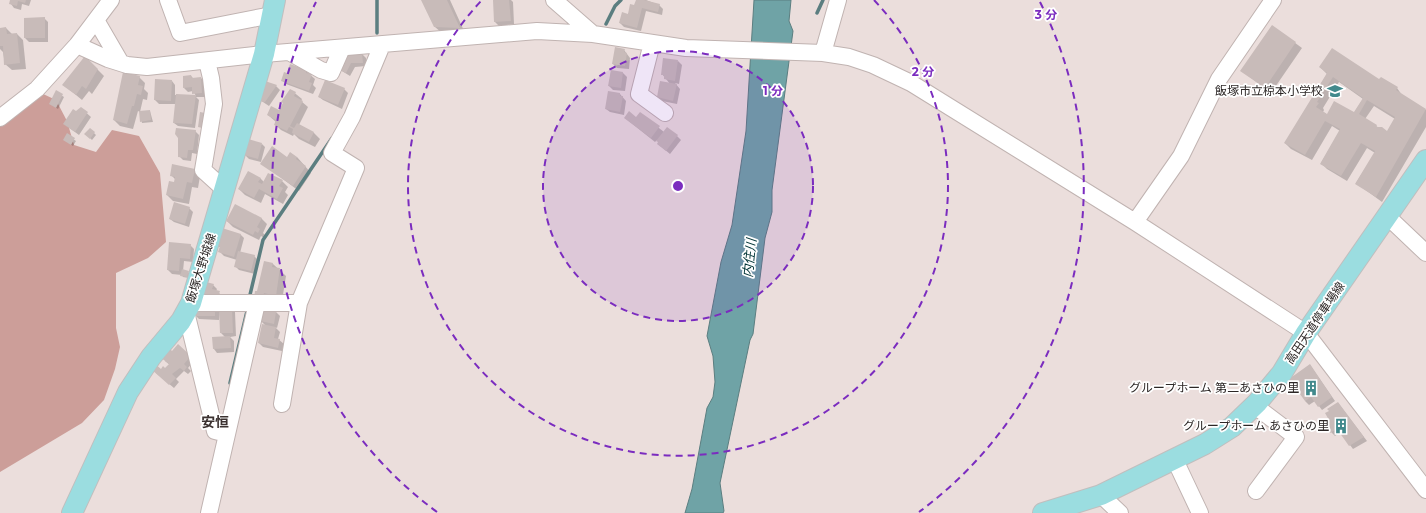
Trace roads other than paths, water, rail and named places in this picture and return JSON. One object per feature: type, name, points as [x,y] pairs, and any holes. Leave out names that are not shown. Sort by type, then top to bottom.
[{"type":"main road","name":"飯塚大野城線","points":[[72,513],[128,392],[151,357],[181,321],[188,308],[225,190],[264,54],[273,8]]},
{"type":"main road","name":"高田天道停車場線","points":[[1044,513],[1101,495],[1205,444],[1232,427],[1255,406],[1282,373],[1306,333],[1426,160]]},
{"type":"street","points":[[0,118],[37,89],[77,45],[111,0]]},
{"type":"street","points":[[168,0],[180,33],[273,8]]},
{"type":"street","points":[[554,0],[593,34]]},
{"type":"street","points":[[823,53],[838,0]]},
{"type":"street","points":[[1135,222],[1181,156],[1219,79],[1273,0]]},
{"type":"street","points":[[96,20],[121,63]]},
{"type":"street","points":[[77,45],[121,63],[147,67],[264,54],[537,31],[593,34],[686,48],[805,52],[849,57],[873,65],[911,83],[1135,222],[1306,333],[1426,490]]},
{"type":"street","points":[[652,43],[639,94],[665,113]]},
{"type":"street","points":[[282,404],[299,304],[356,168],[332,152],[352,117],[382,45]]},
{"type":"street","points":[[289,52],[321,70],[331,73],[342,48]]},
{"type":"street","points":[[207,61],[211,78],[214,104],[203,170],[225,190]]},
{"type":"street","points":[[1387,216],[1426,253]]},
{"type":"street","points":[[221,432],[188,308],[250,303],[299,304]]},
{"type":"street","points":[[209,513],[221,432],[250,303]]},
{"type":"street","points":[[1255,406],[1296,437],[1256,491]]},
{"type":"street","points":[[1174,458],[1200,513]]},
{"type":"street","points":[[1101,495],[1120,513]]},
{"type":"water","name":"内住川","points":[[754,0],[791,0],[789,21],[793,31],[772,190],[772,212],[765,238],[753,334],[750,340],[720,483],[724,511],[723,513],[685,513],[692,489],[707,408],[713,397],[715,382],[713,356],[707,336],[721,262],[732,225],[746,131]]},
{"type":"waterway","points":[[377,0],[377,33]]},
{"type":"waterway","points":[[606,24],[615,6],[621,0]]},
{"type":"waterway","points":[[817,13],[823,0]]},
{"type":"waterway","points":[[249,299],[263,240],[332,138]]},
{"type":"waterway","points":[[230,383],[248,307]]},
{"type":"place","name":"飯塚市立椋本小学校","points":[[1335,91]]},
{"type":"place","name":"グループホーム 第二あさひの里","points":[[1311,388]]},
{"type":"place","name":"グループホーム あさひの里","points":[[1341,426]]},
{"type":"district","name":"安恒","points":[[215,422]]}]
